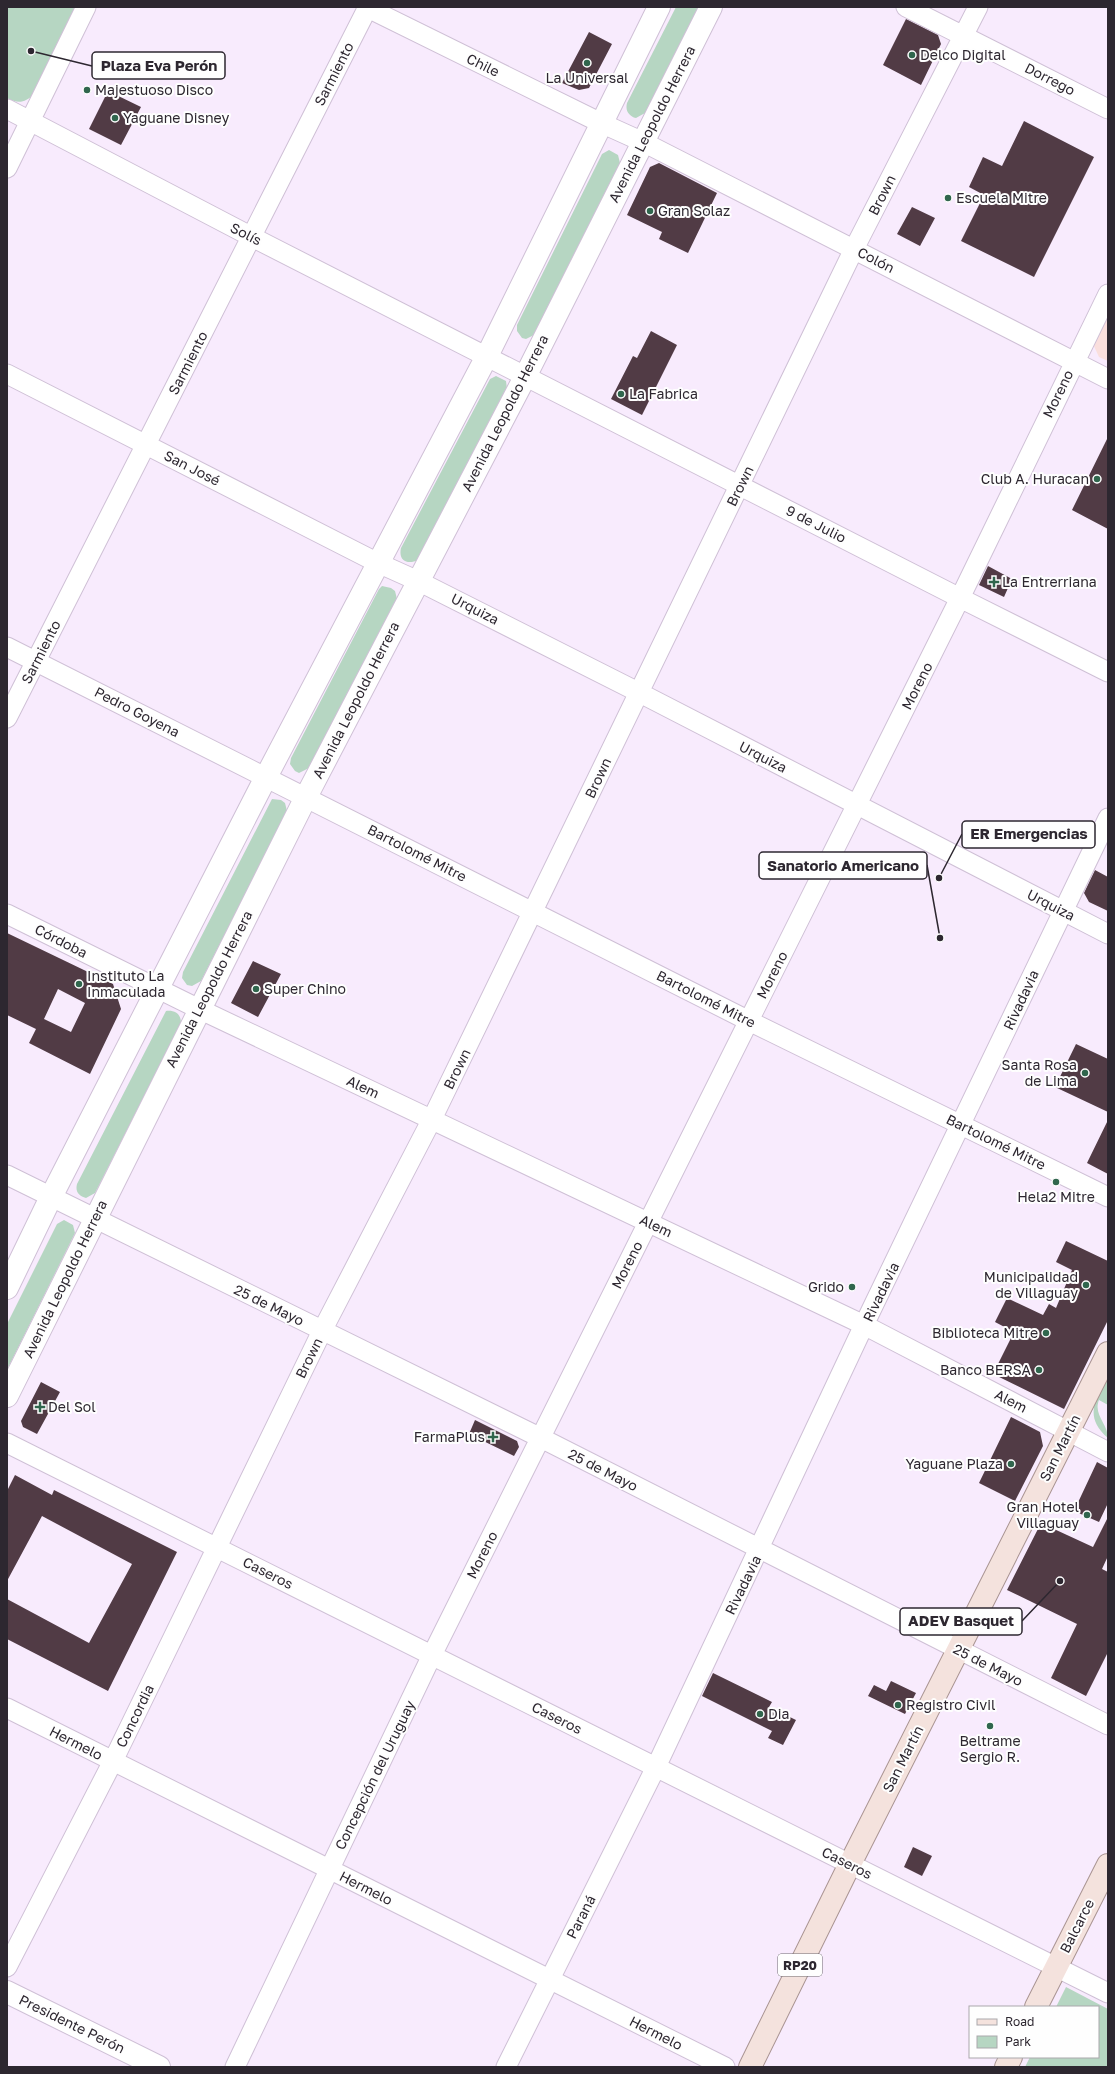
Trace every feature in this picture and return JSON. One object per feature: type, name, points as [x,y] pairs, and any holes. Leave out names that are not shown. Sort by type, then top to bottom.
[{"type":"main road","name":"San Martín","points":[[850,1864],[1108,1354]]},
{"type":"main road","name":"RP20","points":[[750,2067],[850,1864]]},
{"type":"main road","name":"Balcarce","points":[[1036,2006],[1108,1864]]},
{"type":"main road","points":[[1006,2067],[1010,2058]]},
{"type":"street","points":[[7,168],[86,7]]},
{"type":"street","name":"Chile","points":[[367,7],[601,123],[643,142]]},
{"type":"street","name":"Sarmiento","points":[[7,718],[252,237],[367,7]]},
{"type":"street","points":[[7,1288],[51,1197],[159,990],[266,777],[487,356],[659,7]]},
{"type":"street","name":"Avenida Leopoldo Herrera","points":[[7,1396],[306,797],[526,375],[711,7]]},
{"type":"street","name":"Dorrego","points":[[906,7],[1108,108]]},
{"type":"street","name":"Brown","points":[[216,1548],[322,1331],[432,1119],[534,912],[638,692],[854,249],[978,7]]},
{"type":"street","name":"Solís","points":[[7,109],[252,237],[526,375]]},
{"type":"street","name":"Colón","points":[[643,142],[1108,379]]},
{"type":"street","name":"Moreno","points":[[432,1655],[960,598],[1074,361],[1108,294]]},
{"type":"street","name":"San José","points":[[7,374],[418,581]]},
{"type":"street","name":"9 de Julio","points":[[526,375],[960,598],[1108,672]]},
{"type":"street","name":"Urquiza","points":[[418,581],[638,692],[1108,934]]},
{"type":"street","name":"Pedro Goyena","points":[[7,647],[306,797]]},
{"type":"street","name":"Bartolomé Mitre","points":[[306,797],[749,1021],[1108,1197]]},
{"type":"street","name":"Rivadavia","points":[[656,1767],[760,1550],[864,1325],[1108,818]]},
{"type":"street","name":"Córdoba","points":[[7,914],[199,1009]]},
{"type":"street","name":"Alem","points":[[199,1009],[864,1325],[1108,1452]]},
{"type":"street","name":"25 de Mayo","points":[[7,1175],[541,1438],[958,1651],[1108,1725]]},
{"type":"street","name":"Caseros","points":[[7,1443],[1108,1993]]},
{"type":"street","name":"Concordia","points":[[7,1967],[113,1761],[216,1548]]},
{"type":"street","name":"Concepción del Uruguay","points":[[235,2067],[432,1655]]},
{"type":"street","name":"Hermelo","points":[[7,1708],[725,2067]]},
{"type":"street","name":"Paraná","points":[[506,2067],[656,1767]]},
{"type":"street","name":"Presidente Perón","points":[[7,1992],[159,2067]]},
{"type":"shaded area","points":[[1108,314],[1108,361],[1099,357],[1093,344]]},
{"type":"green space","points":[[7,7],[77,7],[34,94],[21,102],[7,98]]},
{"type":"green space","points":[[676,7],[699,7],[645,113],[636,118],[627,111],[627,103]]},
{"type":"green space","points":[[609,150],[618,155],[620,163],[536,334],[526,339],[522,338],[517,331],[517,325],[602,154]]},
{"type":"green space","points":[[496,376],[506,381],[507,389],[418,560],[407,562],[402,559],[400,552],[401,548],[490,379]]},
{"type":"green space","points":[[382,586],[391,588],[395,591],[397,599],[309,768],[299,773],[295,771],[290,764],[291,758],[379,589]]},
{"type":"green space","points":[[272,799],[281,800],[285,803],[287,811],[201,981],[192,986],[187,985],[182,978],[183,972]]},
{"type":"green space","points":[[166,1011],[177,1013],[180,1017],[181,1023],[95,1193],[86,1198],[80,1195],[77,1191],[77,1184]]},
{"type":"green space","points":[[64,1220],[73,1225],[75,1233],[7,1370],[7,1324],[57,1224]]},
{"type":"green space","points":[[1108,1373],[1108,1405],[1099,1400],[1098,1410],[1106,1428],[1108,1438],[1095,1422],[1094,1406],[1096,1398]]},
{"type":"green space","points":[[1066,1987],[1108,2009],[1108,2067],[1025,2067],[1030,2058],[1099,2058],[1099,2006],[1056,2006]]},
{"type":"building","name":"Delco Digital","points":[[906,19],[938,35],[941,44],[921,85],[883,65]]},
{"type":"building","name":"La Universal","points":[[589,32],[612,44],[589,88],[579,90],[562,83]]},
{"type":"building","name":"Yaguane Disney","points":[[108,91],[141,107],[121,145],[89,129]]},
{"type":"building","points":[[1024,121],[1094,157],[1034,277],[961,241],[984,195],[969,187],[983,157],[1002,166]]},
{"type":"building","points":[[659,163],[717,193],[688,253],[659,239],[662,232],[627,215],[650,167]]},
{"type":"building","points":[[912,207],[935,218],[920,246],[897,234]]},
{"type":"building","points":[[651,331],[677,345],[642,415],[611,399],[633,356],[637,358]]},
{"type":"building","name":"Club A. Huracan","points":[[1108,437],[1108,529],[1072,510]]},
{"type":"building","name":"La Entrerriana","points":[[988,566],[1012,579],[1004,597],[979,585]]},
{"type":"building","points":[[1095,870],[1108,877],[1108,911],[1089,902],[1084,893]]},
{"type":"building","points":[[7,933],[113,984],[121,1009],[90,1074],[29,1043],[36,1029],[7,1015]],"holes":[[[58,989],[85,1003],[71,1032],[44,1019]]]},
{"type":"building","name":"Super Chino","points":[[253,961],[281,974],[258,1017],[231,1003]]},
{"type":"building","name":"Santa Rosa de Lima","points":[[1076,1044],[1108,1059],[1108,1112],[1055,1087]]},
{"type":"building","points":[[1108,1120],[1108,1174],[1087,1163]]},
{"type":"building","points":[[1066,1241],[1108,1261],[1108,1320],[1064,1409],[993,1374],[1014,1332],[995,1322],[1007,1298],[1043,1315],[1049,1304],[1056,1308],[1072,1270],[1056,1262]]},
{"type":"building","name":"Del Sol","points":[[41,1382],[60,1392],[37,1434],[23,1427],[21,1421]]},
{"type":"building","name":"Yaguane Plaza","points":[[1011,1417],[1040,1432],[1043,1446],[1015,1501],[979,1483]]},
{"type":"building","name":"FarmaPlus","points":[[475,1420],[517,1441],[519,1447],[514,1456],[469,1434]]},
{"type":"building","points":[[1097,1462],[1108,1468],[1108,1503],[1099,1522],[1074,1511]]},
{"type":"building","points":[[15,1475],[52,1495],[54,1490],[177,1552],[108,1691],[7,1639],[7,1599],[89,1643],[132,1564],[42,1516],[7,1581],[7,1491]]},
{"type":"building","points":[[1108,1517],[1108,1556],[1102,1569],[1108,1572],[1108,1652],[1086,1696],[1051,1678],[1077,1624],[1007,1590],[1041,1523],[1093,1547]]},
{"type":"building","name":"Dia","points":[[713,1673],[772,1702],[769,1707],[796,1720],[783,1745],[768,1738],[772,1731],[702,1696]]},
{"type":"building","name":"Registro Civil","points":[[891,1681],[916,1693],[905,1714],[868,1696],[874,1685],[886,1691]]},
{"type":"building","points":[[913,1847],[932,1856],[922,1876],[904,1867]]},
{"type":"place","name":"Plaza Eva Perón","points":[[31,51]]},
{"type":"place","name":"Delco Digital","points":[[912,55]]},
{"type":"place","name":"La Universal","points":[[587,63]]},
{"type":"place","name":"Majestuoso Disco","points":[[87,90]]},
{"type":"place","name":"Yaguane Disney","points":[[115,118]]},
{"type":"place","name":"Escuela Mitre","points":[[948,198]]},
{"type":"place","name":"Gran Solaz","points":[[650,211]]},
{"type":"place","name":"La Fabrica","points":[[621,394]]},
{"type":"place","name":"Club A. Huracan","points":[[1097,479]]},
{"type":"place","name":"La Entrerriana","points":[[994,582]]},
{"type":"place","name":"ER Emergencias","points":[[939,878]]},
{"type":"place","name":"Sanatorio Americano","points":[[940,938]]},
{"type":"place","name":"Instituto La Inmaculada","points":[[79,984]]},
{"type":"place","name":"Super Chino","points":[[256,989]]},
{"type":"place","name":"Santa Rosa de Lima","points":[[1085,1073]]},
{"type":"place","name":"Hela2 Mitre","points":[[1056,1182]]},
{"type":"place","name":"Municipalidad de Villaguay","points":[[1086,1285]]},
{"type":"place","name":"Grido","points":[[852,1287]]},
{"type":"place","name":"Biblioteca Mitre","points":[[1046,1333]]},
{"type":"place","name":"Banco BERSA","points":[[1039,1370]]},
{"type":"place","name":"Del Sol","points":[[40,1407]]},
{"type":"place","name":"FarmaPlus","points":[[493,1437]]},
{"type":"place","name":"Yaguane Plaza","points":[[1011,1464]]},
{"type":"place","name":"Gran Hotel Villaguay","points":[[1087,1515]]},
{"type":"place","name":"ADEV Basquet","points":[[1060,1581]]},
{"type":"place","name":"Registro Civil","points":[[898,1705]]},
{"type":"place","name":"Dia","points":[[760,1714]]},
{"type":"place","name":"Beltrame Sergio R.","points":[[990,1726]]}]
